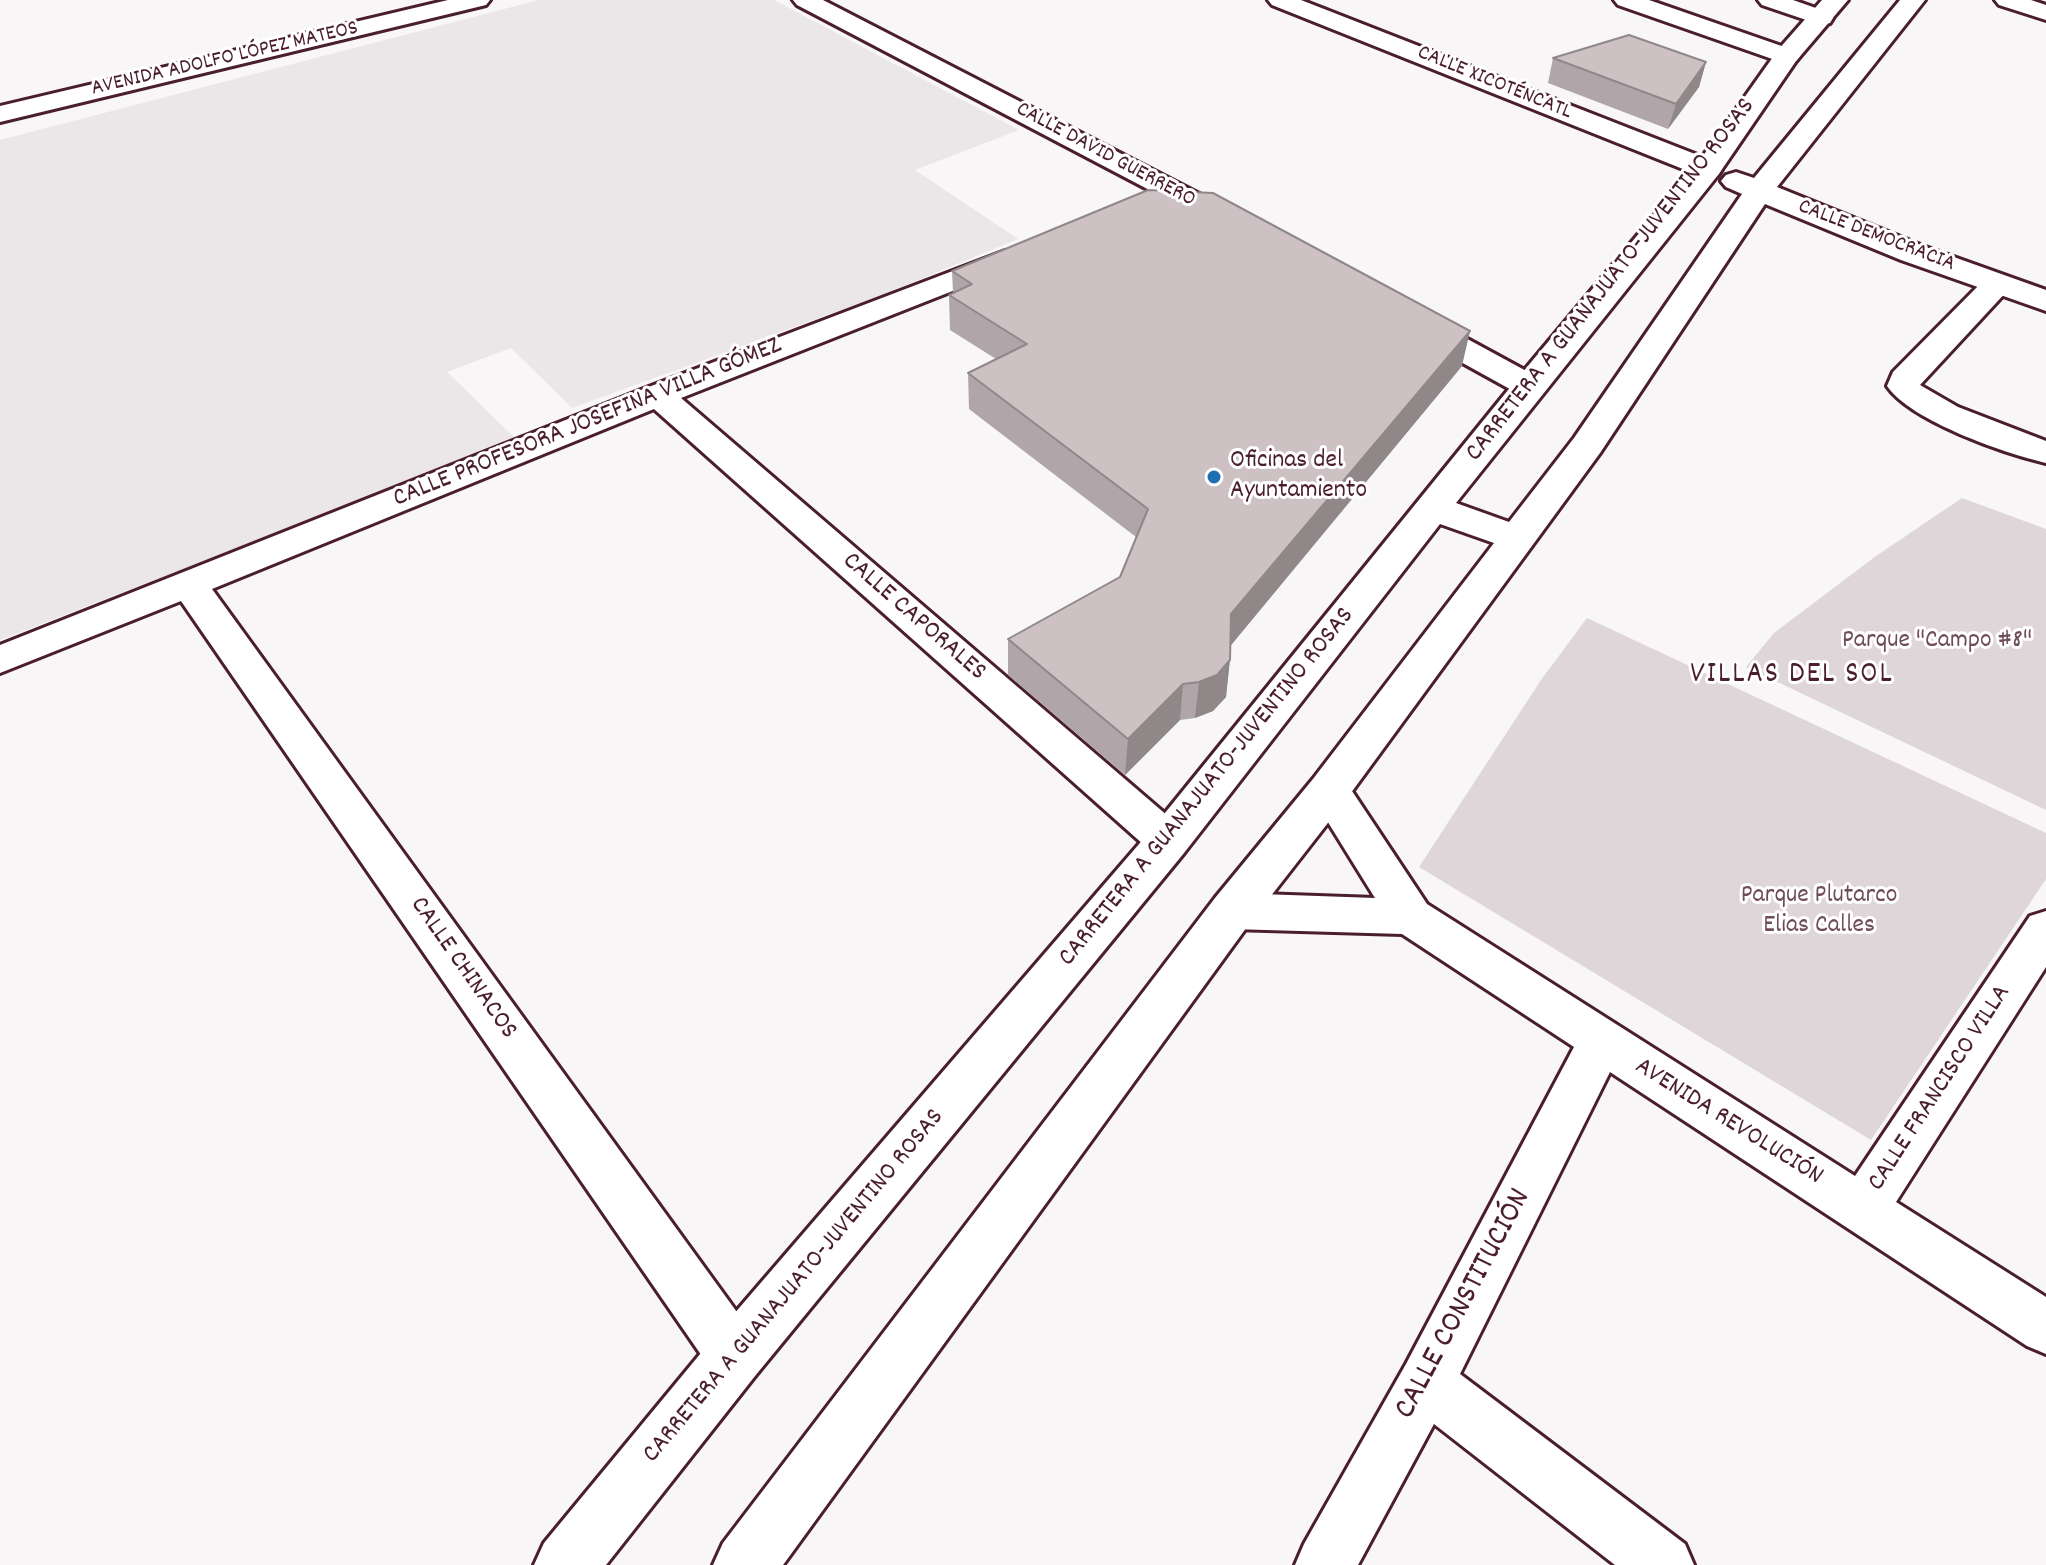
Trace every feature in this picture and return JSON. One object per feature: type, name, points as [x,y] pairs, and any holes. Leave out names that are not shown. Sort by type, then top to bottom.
[{"type":"main road","points":[[745,1565],[1232,911],[1329,790],[1587,445],[1759,191],[1913,0]]},
{"type":"main road","name":"CARRETERA A GUANAJUATO-JUVENTINO ROSAS","points":[[566,1565],[735,1356],[1168,841],[1529,386],[1708,169],[1787,56],[1829,9]]},
{"type":"main road","name":"CALLE DEMOCRACIA","points":[[1708,169],[2046,301]]},
{"type":"main road","points":[[1432,508],[1517,538]]},
{"type":"street","name":"AVENIDA ADOLFO LÓPEZ MATEOS","points":[[0,114],[437,4],[478,0]]},
{"type":"street","name":"CALLE DAVID GUERRERO","points":[[805,0],[1245,230]]},
{"type":"street","name":"CALLE XICOTÉNCATL","points":[[1280,0],[1708,169]]},
{"type":"street","points":[[1626,0],[1787,56]]},
{"type":"street","points":[[1770,0],[1829,9]]},
{"type":"street","points":[[2007,0],[2046,13]]},
{"type":"street","points":[[1133,210],[1178,193]]},
{"type":"street","name":"CALLE PROFESORA JOSEFINA VILLA GÓMEZ","points":[[0,660],[658,395],[1029,251]]},
{"type":"street","points":[[1997,284],[1905,379],[1903,386],[1906,393],[1929,407],[2046,453]]},
{"type":"street","points":[[1394,312],[1529,386]]},
{"type":"street","name":"CALLE CAPORALES","points":[[658,395],[1168,841]]},
{"type":"street","name":"CALLE CHINACOS","points":[[188,583],[735,1356]]},
{"type":"street","name":"AVENIDA REVOLUCIÓN","points":[[1329,790],[1411,917],[2046,1328]]},
{"type":"street","points":[[1232,911],[1411,917]]},
{"type":"street","name":"CALLE FRANCISCO VILLA","points":[[1863,1208],[2046,929]]},
{"type":"street","name":"CALLE CONSTITUCIÓN","points":[[1325,1565],[1426,1383],[1601,1042]]},
{"type":"street","points":[[1426,1383],[1664,1565]]},
{"type":"shaded area","points":[[539,0],[774,0],[1019,130],[915,170],[1018,239],[879,296],[572,408],[511,348],[447,372],[516,439],[0,640],[0,140]]},
{"type":"green space","name":"Parque \"Campo #8\"","points":[[1962,498],[2046,529],[2046,810],[1746,667],[1774,633],[1876,556]]},
{"type":"green space","name":"Parque Plutarco Elias Calles","points":[[1587,618],[2046,833],[2046,879],[1871,1140],[1419,867],[1541,680]]},
{"type":"building","points":[[1629,35],[1706,62],[1676,104],[1553,58]]},
{"type":"building","name":"Oficinas del Ayuntamiento","points":[[1148,190],[1213,193],[1470,331],[1231,614],[1230,660],[1217,675],[1183,684],[1128,739],[1008,639],[1120,577],[1148,509],[968,373],[1027,344],[949,295],[972,284],[952,271]]},
{"type":"place","name":"Oficinas del Ayuntamiento","points":[[1214,477]]},
{"type":"district","name":"VILLAS DEL SOL","points":[[1792,677]]}]
